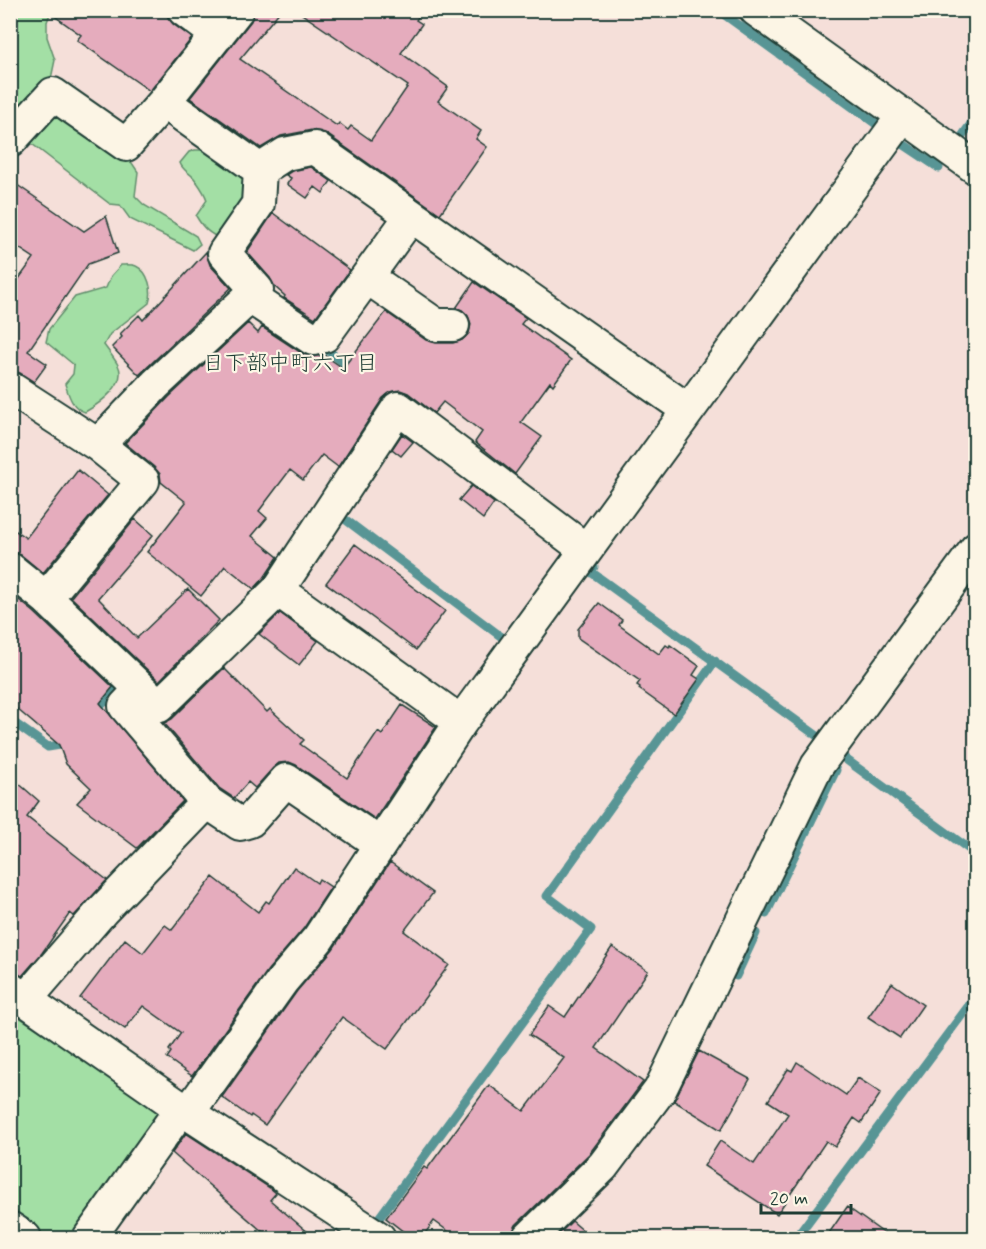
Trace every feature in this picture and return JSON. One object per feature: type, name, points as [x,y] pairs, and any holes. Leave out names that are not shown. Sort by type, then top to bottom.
[{"type":"street","points":[[184,10],[218,34]]},
{"type":"street","points":[[10,141],[52,94],[126,145],[164,102],[237,10]]},
{"type":"street","points":[[756,10],[975,168]]},
{"type":"street","points":[[164,102],[260,170]]},
{"type":"street","points":[[89,1239],[283,980],[318,939],[461,722],[903,116]]},
{"type":"street","points":[[260,170],[285,154],[315,148],[688,410]]},
{"type":"street","points":[[98,445],[156,384],[257,290],[224,253],[258,204],[260,170]]},
{"type":"street","points":[[250,297],[313,339],[324,336],[411,216]]},
{"type":"street","points":[[367,277],[436,325],[453,325]]},
{"type":"street","points":[[10,388],[98,445],[143,482],[46,598]]},
{"type":"street","points":[[10,569],[46,598],[159,706],[278,590],[398,408],[586,550]]},
{"type":"street","points":[[529,1239],[603,1166],[660,1090],[817,766],[975,549]]},
{"type":"street","points":[[278,590],[461,722]]},
{"type":"street","points":[[141,689],[124,706],[207,802],[240,824],[250,821],[286,780],[380,844]]},
{"type":"street","points":[[207,802],[18,994],[185,1111],[374,1237]]},
{"type":"street","points":[[10,1228],[25,1239]]},
{"type":"green space","points":[[10,11],[51,11],[47,22],[47,37],[55,60],[51,79],[21,112],[11,92]]},
{"type":"green space","points":[[58,110],[130,160],[138,172],[135,196],[144,205],[196,236],[200,244],[193,250],[130,219],[120,205],[110,204],[23,137]]},
{"type":"green space","points":[[205,150],[245,171],[249,201],[222,239],[207,230],[196,216],[207,200],[194,178],[184,170],[180,163],[189,152]]},
{"type":"green space","points":[[121,265],[134,265],[147,277],[150,288],[149,303],[110,334],[104,345],[118,365],[119,379],[110,393],[85,412],[74,405],[65,384],[73,374],[74,365],[46,342],[49,329],[75,297],[106,288],[111,276]]},
{"type":"green space","points":[[10,1011],[167,1114],[74,1238],[45,1238],[11,1214]]},
{"type":"building","points":[[46,10],[166,10],[173,24],[192,38],[150,91],[77,40],[81,35]]},
{"type":"building","points":[[255,10],[281,10],[240,59],[337,126],[339,123],[348,130],[351,126],[371,140],[408,86],[296,10],[423,10],[416,20],[422,24],[401,53],[448,87],[438,101],[481,131],[476,139],[487,147],[440,214],[325,133],[312,130],[281,136],[261,148],[190,98],[251,21]]},
{"type":"building","points":[[311,167],[331,181],[323,193],[315,187],[307,198],[287,184],[291,178],[286,175],[292,171]]},
{"type":"building","points":[[10,180],[84,231],[106,216],[118,253],[88,264],[28,351],[47,364],[34,382],[10,370],[10,291],[34,258],[10,242]]},
{"type":"building","points":[[273,213],[350,270],[315,318],[284,298],[285,296],[247,252]]},
{"type":"building","points":[[206,252],[210,265],[231,288],[139,375],[112,347],[122,337],[120,334],[139,315],[143,320]]},
{"type":"building","points":[[474,282],[526,318],[521,324],[571,360],[553,385],[550,382],[521,422],[542,437],[515,474],[475,442],[482,432],[443,402],[434,413],[408,393],[400,390],[391,392],[383,398],[338,467],[322,455],[303,480],[290,470],[259,511],[267,518],[252,536],[278,557],[254,589],[225,566],[201,596],[147,552],[186,502],[161,482],[160,474],[154,467],[125,443],[169,397],[248,323],[258,333],[262,327],[303,354],[311,357],[324,355],[343,368],[386,312],[426,340],[436,343],[453,343],[462,340],[469,333],[471,324],[468,316],[456,308]]},
{"type":"building","points":[[402,434],[413,442],[401,456],[392,449]]},
{"type":"building","points":[[78,470],[108,495],[43,573],[21,555],[10,551],[10,527],[26,538]]},
{"type":"building","points":[[471,486],[494,503],[483,519],[459,500]]},
{"type":"building","points":[[135,519],[153,535],[98,598],[137,638],[188,589],[219,620],[159,681],[71,597]]},
{"type":"building","points":[[355,544],[445,611],[416,650],[326,583]]},
{"type":"building","points":[[10,593],[34,612],[113,687],[100,703],[183,801],[137,848],[77,803],[91,788],[66,764],[59,745],[10,703]]},
{"type":"building","points":[[599,603],[622,620],[619,625],[659,654],[666,645],[669,647],[670,645],[699,666],[693,675],[699,679],[674,714],[639,689],[637,685],[640,681],[578,638],[578,629]]},
{"type":"building","points":[[280,613],[318,641],[299,665],[259,634]]},
{"type":"building","points":[[224,668],[267,712],[270,709],[304,740],[300,744],[347,778],[378,732],[382,735],[402,705],[436,727],[375,819],[289,762],[279,763],[255,788],[248,782],[234,798],[219,788],[164,723],[172,719]]},
{"type":"building","points":[[10,776],[39,801],[27,817],[107,880],[74,916],[70,913],[42,953],[22,976],[10,971]]},
{"type":"building","points":[[390,862],[433,893],[404,931],[449,965],[387,1049],[342,1017],[265,1125],[222,1097],[297,991],[333,949]]},
{"type":"building","points":[[294,867],[317,883],[319,879],[331,887],[304,928],[268,970],[192,1076],[167,1058],[171,1052],[169,1050],[181,1033],[143,1006],[125,1029],[80,998],[125,939],[143,953],[165,925],[172,930],[213,877],[258,912],[266,901],[269,903]]},
{"type":"building","points":[[612,947],[648,971],[596,1048],[643,1082],[589,1154],[516,1225],[512,1239],[459,1239],[434,1221],[421,1239],[413,1239],[386,1218],[424,1167],[427,1169],[489,1085],[524,1111],[564,1058],[529,1035],[549,1006],[565,1017]]},
{"type":"building","points":[[892,983],[923,1005],[900,1038],[868,1017]]},
{"type":"building","points":[[699,1051],[750,1079],[721,1130],[674,1101]]},
{"type":"building","points":[[797,1062],[846,1095],[858,1078],[881,1093],[861,1123],[854,1118],[835,1147],[826,1141],[777,1214],[704,1166],[720,1141],[754,1164],[788,1114],[768,1101],[788,1069],[792,1071]]},
{"type":"building","points":[[186,1133],[270,1188],[276,1193],[270,1200],[316,1239],[271,1239],[172,1153]]},
{"type":"building","points":[[847,1207],[892,1239],[825,1239]]},
{"type":"building","points":[[572,1221],[593,1239],[554,1239]]},
{"type":"waterway","points":[[718,10],[879,126]]},
{"type":"waterway","points":[[963,135],[976,117]]},
{"type":"waterway","points":[[895,149],[900,142],[939,168]]},
{"type":"waterway","points":[[323,347],[355,371]]},
{"type":"waterway","points":[[342,517],[503,638]]},
{"type":"waterway","points":[[594,567],[591,572],[820,738]]},
{"type":"waterway","points":[[376,1222],[591,929],[547,896],[715,661]]},
{"type":"waterway","points":[[95,712],[122,683]]},
{"type":"waterway","points":[[10,720],[48,747],[66,744],[69,740]]},
{"type":"waterway","points":[[844,758],[976,854]]},
{"type":"waterway","points":[[766,914],[836,770]]},
{"type":"waterway","points":[[736,976],[756,933]]},
{"type":"waterway","points":[[796,1238],[976,996]]},
{"type":"district","name":"日下部中町六丁目","points":[[290,362]]}]
